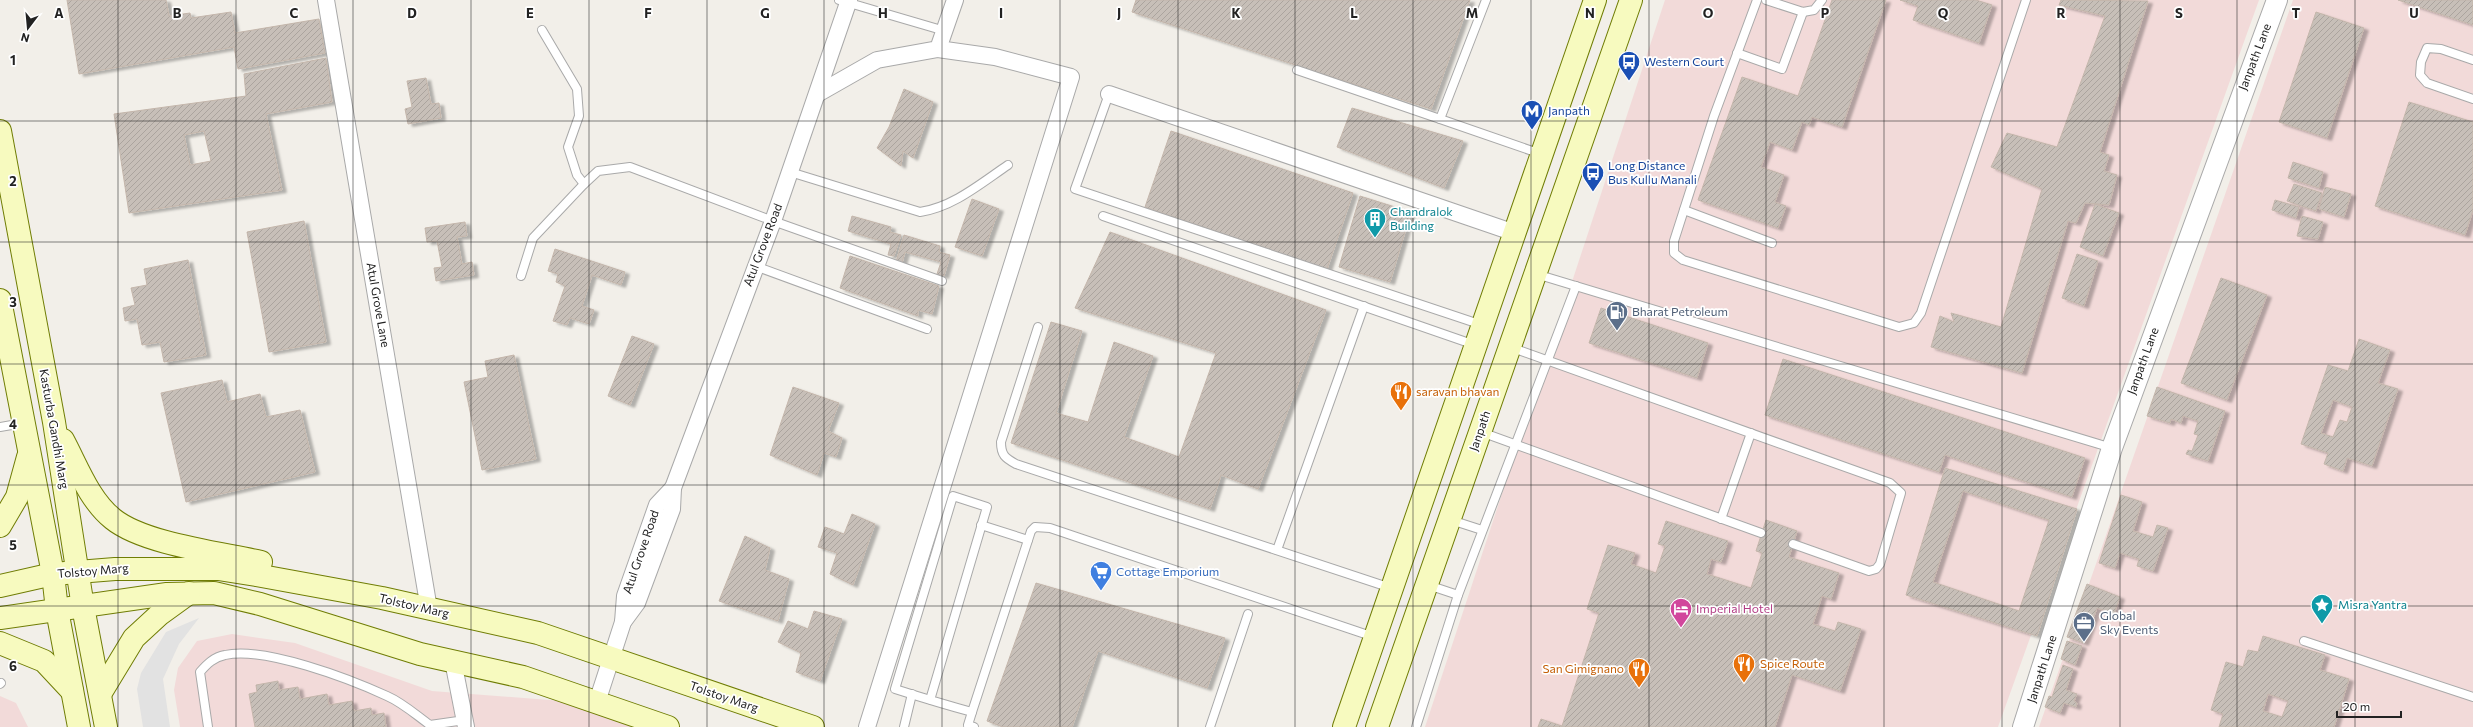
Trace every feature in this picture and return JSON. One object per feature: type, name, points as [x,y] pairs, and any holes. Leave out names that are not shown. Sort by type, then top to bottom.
[{"type":"main road","points":[[1344,727],[1595,0]]},
{"type":"main road","name":"Janpath","points":[[1377,727],[1631,0]]},
{"type":"main road","name":"Kasturba Gandhi Marg","points":[[0,132],[54,422],[79,573],[83,607],[106,727]]},
{"type":"main road","points":[[0,300],[53,574],[57,610],[78,727]]},
{"type":"main road","points":[[54,422],[91,493],[113,519],[143,536],[322,575],[382,598]]},
{"type":"main road","points":[[0,526],[16,497],[30,453]]},
{"type":"main road","name":"Tolstoy Marg","points":[[0,586],[53,574],[137,568],[218,569],[382,598],[538,633],[814,727]]},
{"type":"main road","points":[[100,694],[134,638],[160,614],[189,593]]},
{"type":"main road","points":[[0,618],[167,594],[214,593],[260,604],[420,654],[524,677],[668,727]]},
{"type":"main road","points":[[0,643],[44,661],[72,691]]},
{"type":"street","name":"Atul Grove Lane","points":[[326,0],[429,609]]},
{"type":"street","points":[[938,49],[956,0]]},
{"type":"street","name":"Janpath Lane","points":[[2023,727],[2112,448],[2277,0]]},
{"type":"street","name":"Atul Grove Road","points":[[597,702],[610,658],[623,622],[637,603],[672,509],[673,488],[773,221],[819,93],[845,1]]},
{"type":"street","points":[[819,93],[877,60],[938,49],[995,57],[1071,77],[867,727]]},
{"type":"street","points":[[1109,94],[1515,233]]},
{"type":"street","points":[[453,661],[465,724]]},
{"type":"lane","points":[[1440,119],[1486,0]]},
{"type":"lane","points":[[1757,0],[1737,53],[1684,210],[1674,241],[1674,253],[1683,260],[1899,327],[1914,324],[1922,313],[2026,0]]},
{"type":"lane","points":[[1766,0],[1803,12],[1814,10],[1822,0]]},
{"type":"lane","points":[[845,1],[945,31]]},
{"type":"lane","points":[[1737,53],[1782,68],[1803,12]]},
{"type":"lane","points":[[542,30],[577,89],[579,116],[568,147],[577,175],[584,184]]},
{"type":"lane","points":[[2473,60],[2441,49],[2428,48],[2421,62],[2420,75],[2427,83],[2473,99]]},
{"type":"lane","points":[[1297,70],[1542,154]]},
{"type":"lane","points":[[1109,94],[1075,189],[1483,325]]},
{"type":"lane","points":[[790,172],[920,212],[936,210],[961,197],[1008,165]]},
{"type":"lane","points":[[521,276],[533,238],[584,184],[598,171],[630,167],[773,221],[942,281]]},
{"type":"lane","points":[[1684,210],[1772,243]]},
{"type":"lane","points":[[1103,216],[1476,346]]},
{"type":"lane","points":[[755,266],[927,329]]},
{"type":"lane","points":[[1536,274],[2112,448]]},
{"type":"lane","points":[[1416,727],[1458,595],[1576,286]]},
{"type":"lane","points":[[1277,550],[1364,306]]},
{"type":"lane","points":[[1038,326],[1001,442],[1001,451],[1005,458],[1016,464],[1392,588]]},
{"type":"lane","points":[[1510,347],[1890,483],[1901,493],[1880,564],[1876,569],[1869,571],[1793,544]]},
{"type":"lane","points":[[0,427],[24,422]]},
{"type":"lane","points":[[1480,432],[1761,534]]},
{"type":"lane","points":[[1721,519],[1750,433]]},
{"type":"lane","points":[[930,700],[987,507],[953,496],[894,689],[930,700],[972,712]]},
{"type":"lane","points":[[1449,520],[1482,530]]},
{"type":"lane","points":[[981,525],[1028,540]]},
{"type":"lane","points":[[970,726],[972,712],[1028,540],[1035,527],[1050,528],[1375,637]]},
{"type":"lane","points":[[1426,584],[1458,595]]},
{"type":"lane","points":[[1210,727],[1248,614]]},
{"type":"lane","points":[[2304,641],[2473,697]]},
{"type":"lane","points":[[208,727],[200,672],[209,662],[225,655],[253,655],[293,662],[388,696],[430,725],[465,724]]},
{"type":"lane","points":[[904,727],[912,694]]},
{"type":"shaded area","points":[[1665,0],[2259,0],[1998,727],[1425,727]]},
{"type":"shaded area","points":[[2293,0],[2473,0],[2473,727],[2039,727]]},
{"type":"shaded area","points":[[199,618],[179,644],[163,679],[170,727],[143,727],[137,689],[141,673],[166,632]]},
{"type":"shaded area","points":[[232,634],[295,643],[432,691],[562,701],[632,727],[180,727],[174,690],[178,668],[197,641]]},
{"type":"shaded area","points":[[0,696],[16,703],[28,727],[0,727]]},
{"type":"building","points":[[67,0],[166,0],[169,16],[190,13],[191,18],[231,12],[235,33],[319,19],[325,53],[238,69],[234,47],[79,74]]},
{"type":"building","points":[[1136,0],[1470,0],[1431,109],[1132,12]]},
{"type":"building","points":[[1832,0],[1886,0],[1842,127],[1812,117],[1809,125],[1802,122],[1792,150],[1770,142],[1761,167],[1784,175],[1775,202],[1786,206],[1778,228],[1698,200],[1742,77],[1798,96]]},
{"type":"building","points":[[1900,0],[1976,0],[1992,5],[1979,43],[1913,20],[1918,6]]},
{"type":"building","points":[[2061,0],[2148,1],[2100,152],[2109,155],[2104,171],[2117,175],[2109,205],[2085,203],[2076,223],[2068,221],[2022,373],[1931,347],[1940,316],[1954,322],[1951,313],[2001,327],[2042,189],[1991,167],[2007,133],[2057,147],[2105,16],[2059,5]]},
{"type":"building","points":[[2398,0],[2473,0],[2473,25]]},
{"type":"building","points":[[2316,12],[2364,28],[2327,138],[2279,122]]},
{"type":"building","points":[[326,58],[332,102],[266,114],[282,190],[129,213],[114,114],[246,96],[244,74]],"holes":[[[204,131],[211,161],[190,165],[184,135]]]},
{"type":"building","points":[[426,78],[431,104],[439,103],[441,118],[408,124],[405,109],[412,107],[407,81]]},
{"type":"building","points":[[904,89],[933,102],[913,158],[903,151],[901,166],[877,148],[889,127]]},
{"type":"building","points":[[2409,102],[2473,122],[2473,210],[2465,235],[2375,206]]},
{"type":"building","points":[[1352,108],[1463,141],[1444,188],[1337,147]]},
{"type":"building","points":[[1171,131],[1353,193],[1327,269],[1145,207]]},
{"type":"building","points":[[2293,162],[2323,172],[2319,188],[2288,178]]},
{"type":"building","points":[[2294,184],[2322,193],[2316,211],[2287,201]]},
{"type":"building","points":[[2325,187],[2351,194],[2344,217],[2319,209]]},
{"type":"building","name":"Chandralok Building","points":[[1360,196],[1411,212],[1390,282],[1339,267]]},
{"type":"building","points":[[972,199],[999,209],[982,256],[955,247]]},
{"type":"building","points":[[2275,200],[2299,207],[2296,218],[2272,210]]},
{"type":"building","points":[[2095,204],[2119,213],[2103,256],[2080,247]]},
{"type":"building","points":[[852,216],[891,227],[890,232],[901,235],[894,256],[888,255],[891,244],[848,231]]},
{"type":"building","points":[[2302,216],[2323,222],[2318,239],[2297,236]]},
{"type":"building","points":[[304,221],[326,342],[269,352],[247,232]]},
{"type":"building","points":[[465,222],[467,236],[457,237],[462,264],[472,262],[474,275],[436,281],[434,268],[442,267],[437,241],[427,242],[425,228]]},
{"type":"building","points":[[1110,232],[1326,310],[1258,489],[1221,475],[1210,509],[1011,443],[1051,322],[1082,331],[1056,413],[1088,422],[1114,342],[1153,356],[1124,437],[1179,457],[1216,353],[1075,308]]},
{"type":"building","points":[[904,235],[940,246],[939,252],[950,255],[944,276],[937,274],[941,262],[905,252],[902,263],[896,262]]},
{"type":"building","points":[[555,249],[625,272],[621,285],[592,275],[582,306],[594,310],[589,324],[570,318],[567,325],[553,321],[565,286],[556,282],[558,274],[548,271]]},
{"type":"building","points":[[2077,254],[2098,261],[2084,306],[2062,298]]},
{"type":"building","points":[[850,256],[939,286],[932,314],[918,310],[918,316],[840,288]]},
{"type":"building","points":[[188,260],[206,355],[164,362],[160,342],[142,345],[137,319],[125,321],[123,308],[135,305],[131,288],[147,285],[144,269]]},
{"type":"building","points":[[2221,278],[2267,295],[2227,400],[2181,383]]},
{"type":"building","points":[[1601,308],[1708,343],[1697,378],[1589,343]]},
{"type":"building","points":[[632,336],[654,344],[630,405],[608,396]]},
{"type":"building","points":[[2359,339],[2390,350],[2378,383],[2398,389],[2372,466],[2347,458],[2343,471],[2324,464],[2328,453],[2301,444],[2328,365],[2348,371]],"holes":[[[2333,400],[2352,407],[2347,422],[2340,420],[2333,437],[2321,433]]]},
{"type":"building","points":[[514,355],[536,459],[482,470],[464,382],[488,377],[485,361]]},
{"type":"building","points":[[1783,359],[2085,458],[2072,497],[1945,455],[1939,472],[1765,415]]},
{"type":"building","points":[[222,380],[227,402],[260,394],[266,417],[300,410],[315,472],[186,502],[161,393]]},
{"type":"building","points":[[793,387],[839,403],[828,431],[842,438],[836,457],[824,453],[817,475],[770,455]]},
{"type":"building","points":[[2157,387],[2225,411],[2208,461],[2186,454],[2188,450],[2192,451],[2198,435],[2194,434],[2198,421],[2183,416],[2181,423],[2171,419],[2170,423],[2147,416]]},
{"type":"building","points":[[1945,468],[2077,509],[2037,636],[1906,595]],"holes":[[[1963,491],[2049,520],[2019,611],[1933,582]]]},
{"type":"building","points":[[2121,495],[2142,502],[2133,531],[2153,537],[2157,525],[2168,528],[2153,571],[2137,566],[2139,559],[2120,553],[2115,568],[2099,563]]},
{"type":"building","points":[[852,514],[875,524],[853,585],[830,574],[837,553],[818,547],[825,527],[844,534]]},
{"type":"building","points":[[1766,520],[1797,531],[1789,557],[1839,573],[1831,599],[1822,596],[1813,624],[1835,631],[1838,622],[1861,629],[1840,691],[1792,675],[1775,727],[1538,727],[1541,719],[1562,726],[1599,613],[1587,609],[1608,545],[1635,553],[1631,564],[1656,573],[1665,546],[1658,544],[1666,521],[1728,541],[1721,562],[1711,559],[1707,574],[1751,588],[1762,553],[1756,551]]},
{"type":"building","points":[[745,536],[770,548],[765,570],[789,579],[778,621],[719,601]]},
{"type":"building","points":[[1036,583],[1225,638],[1207,688],[1098,651],[1072,727],[1003,727],[987,721]]},
{"type":"building","points":[[2087,584],[2120,597],[2114,614],[2097,608],[2084,643],[2067,637]]},
{"type":"building","points":[[814,611],[842,619],[820,681],[796,672],[801,653],[778,642],[788,621],[808,629]]},
{"type":"building","points":[[2263,636],[2325,655],[2320,670],[2349,679],[2334,727],[2219,727],[2223,714],[2211,710],[2226,662],[2243,667],[2248,650],[2258,652]],"holes":[[[2268,694],[2288,701],[2282,717],[2263,711]]]},
{"type":"building","points":[[2067,641],[2082,646],[2075,665],[2061,659]]},
{"type":"building","points":[[2063,665],[2073,669],[2066,690],[2077,694],[2074,701],[2077,703],[2076,707],[2064,703],[2060,713],[2045,707],[2049,696],[2052,697]]},
{"type":"building","points":[[278,681],[279,690],[298,687],[300,699],[327,694],[329,705],[352,701],[354,711],[371,708],[372,715],[384,713],[386,727],[255,727],[249,694],[257,692],[256,685]]},
{"type":"place","name":"Western Court","points":[[1629,82]]},
{"type":"place","name":"Janpath","points":[[1532,130]]},
{"type":"place","name":"Long Distance Bus Kullu Manali","points":[[1593,192]]},
{"type":"place","name":"Chandralok Building","points":[[1375,238]]},
{"type":"place","name":"Bharat Petroleum","points":[[1617,332]]},
{"type":"place","name":"saravan bhavan","points":[[1401,412]]},
{"type":"place","name":"Cottage Emporium","points":[[1101,592]]},
{"type":"place","name":"Misra Yantra","points":[[2322,624]]},
{"type":"place","name":"Imperial Hotel","points":[[1681,628]]},
{"type":"place","name":"Global Sky Events","points":[[2084,642]]},
{"type":"place","name":"Spice Route","points":[[1744,684]]},
{"type":"place","name":"San Gimignano","points":[[1639,688]]}]
